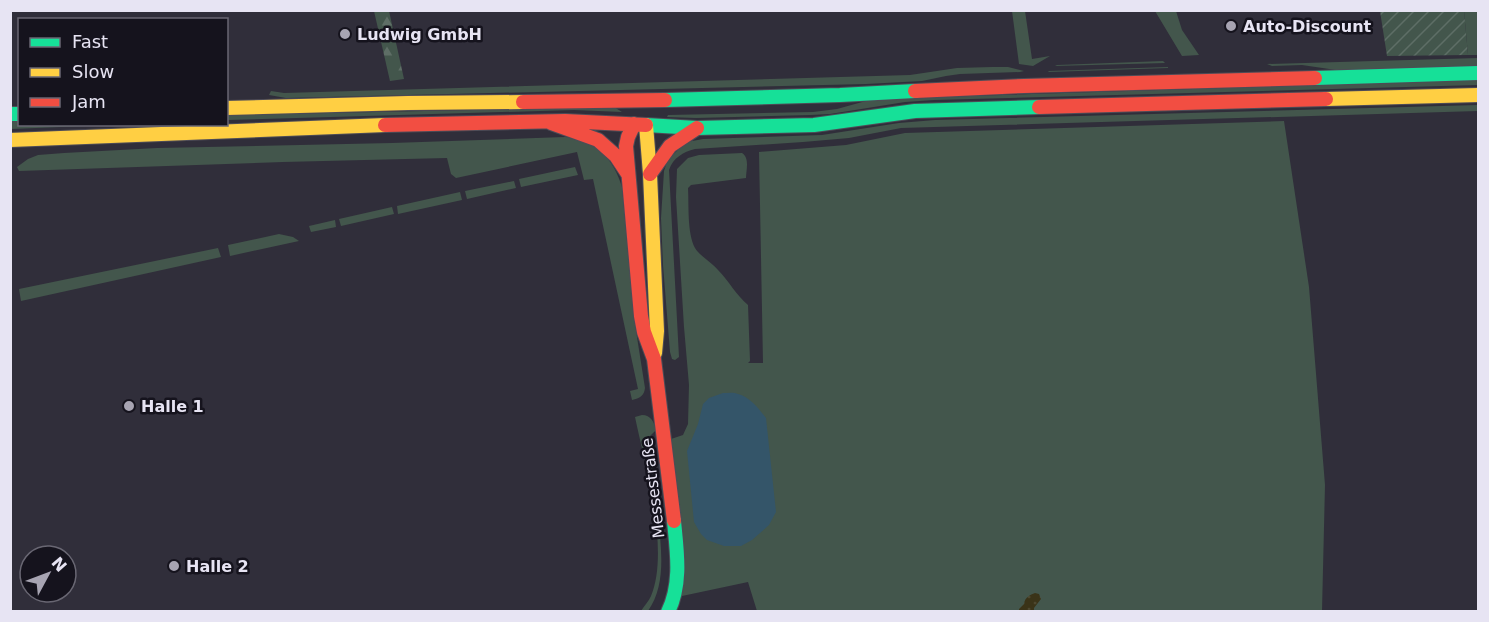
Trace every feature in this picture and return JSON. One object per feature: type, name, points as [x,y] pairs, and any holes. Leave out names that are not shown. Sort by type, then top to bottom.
[{"type":"main road","points":[[228,108],[665,100],[840,95],[1024,86],[1479,73]]},
{"type":"main road","points":[[10,140],[545,121],[641,121],[697,128],[814,125],[915,111],[1479,95]]},
{"type":"main road","points":[[641,121],[665,100]]},
{"type":"main road","points":[[614,101],[634,108],[641,121]]},
{"type":"main road","points":[[545,121],[598,140],[616,156],[628,175]]},
{"type":"main road","name":"Messestraße","points":[[641,121],[650,174],[657,331],[654,359],[677,549],[677,583],[668,612]]},
{"type":"main road","name":"Messestraße","points":[[641,121],[628,137],[626,146],[641,316],[654,359]]},
{"type":"main road","points":[[650,174],[670,146],[697,128]]},
{"type":"green space","points":[[374,11],[389,11],[404,79],[390,81]]},
{"type":"green space","points":[[1012,11],[1025,11],[1032,59],[1050,56],[1033,66],[1019,64]]},
{"type":"green space","points":[[1155,11],[1176,11],[1182,30],[1199,55],[1182,56]]},
{"type":"green space","points":[[1380,11],[1464,11],[1468,55],[1387,56]]},
{"type":"green space","points":[[1464,11],[1478,11],[1478,55],[1468,55]]},
{"type":"green space","points":[[1478,58],[1478,66],[1336,70],[1302,65],[1272,66],[1267,64]]},
{"type":"green space","points":[[1163,61],[1165,63],[1055,66],[1057,65]]},
{"type":"green space","points":[[1008,67],[1024,71],[960,74],[922,81],[866,84],[286,98],[269,95],[271,91],[284,93],[910,75],[957,68]]},
{"type":"green space","points":[[1168,67],[1049,72],[1048,71]]},
{"type":"green space","points":[[1478,80],[1478,85],[934,100],[905,102],[830,114],[667,117],[668,115],[813,112],[837,109],[873,99]]},
{"type":"green space","points":[[1478,105],[1478,111],[901,128],[849,138],[691,150],[676,159],[669,170],[679,357],[672,359],[661,218],[664,171],[668,159],[687,142],[703,139],[822,135],[935,120]]},
{"type":"green space","points":[[614,107],[622,112],[574,110],[228,120],[228,115]]},
{"type":"green space","points":[[10,121],[18,121],[18,126],[86,126],[11,129]]},
{"type":"green space","points":[[1284,121],[1309,287],[1325,485],[1322,611],[757,611],[748,582],[682,596],[671,439],[683,435],[688,424],[689,385],[676,197],[677,169],[688,158],[699,155],[742,153],[746,158],[746,178],[691,185],[688,188],[690,227],[692,242],[697,251],[718,270],[748,305],[750,361],[748,363],[763,363],[759,152],[846,145],[905,133]]},
{"type":"green space","points":[[565,137],[586,142],[602,153],[614,168],[622,187],[634,318],[645,388],[641,396],[632,400],[630,391],[638,389],[593,179],[584,180],[577,152],[456,178],[451,174],[447,158],[19,171],[17,167],[38,155],[64,153],[157,148]]},
{"type":"green space","points":[[575,167],[578,175],[521,187],[519,179]]},
{"type":"green space","points":[[514,181],[516,188],[467,199],[465,191]]},
{"type":"green space","points":[[460,192],[462,200],[398,214],[397,206]]},
{"type":"green space","points":[[392,207],[394,214],[341,226],[339,219]]},
{"type":"green space","points":[[335,220],[336,227],[311,232],[309,226]]},
{"type":"green space","points":[[279,234],[299,241],[230,256],[228,245]]},
{"type":"green space","points":[[218,248],[221,257],[21,301],[19,289]]},
{"type":"green space","points":[[642,415],[652,420],[656,430],[649,437],[661,553],[658,589],[648,611],[641,611],[651,596],[658,555],[654,507],[635,417]]},
{"type":"sand","points":[[1035,593],[1039,594],[1041,599],[1034,611],[1019,611],[1027,598]]},
{"type":"water","points":[[723,393],[735,393],[746,398],[766,418],[776,512],[769,525],[752,540],[741,546],[724,546],[707,540],[694,522],[687,451],[703,404],[709,398]]},
{"type":"traffic: fast","points":[[1315,78],[1478,73]]},
{"type":"traffic: fast","points":[[665,100],[915,91]]},
{"type":"traffic: fast","points":[[646,125],[697,128],[814,125],[915,111],[1039,107]]},
{"type":"traffic: fast","points":[[10,114],[18,114]]},
{"type":"traffic: fast","points":[[668,612],[677,579],[674,521]]},
{"type":"traffic: slow","points":[[1326,99],[1478,95]]},
{"type":"traffic: slow","points":[[228,108],[523,102]]},
{"type":"traffic: slow","points":[[10,140],[385,125]]},
{"type":"traffic: slow","points":[[646,125],[657,331],[655,353]]},
{"type":"traffic: jam","points":[[915,91],[1315,78]]},
{"type":"traffic: jam","points":[[1039,107],[1326,99]]},
{"type":"traffic: jam","points":[[523,102],[665,100]]},
{"type":"traffic: jam","points":[[385,125],[565,121],[646,125]]},
{"type":"traffic: jam","points":[[551,123],[598,140],[616,156],[628,174]]},
{"type":"traffic: jam","points":[[634,124],[626,146],[641,316],[654,359],[674,521]]},
{"type":"traffic: jam","points":[[650,174],[670,146],[697,128]]},
{"type":"place","name":"Auto-Discount","points":[[1231,26]]},
{"type":"place","name":"Ludwig GmbH","points":[[345,34]]},
{"type":"place","name":"Halle 1","points":[[129,406]]},
{"type":"place","name":"Halle 2","points":[[174,566]]}]
